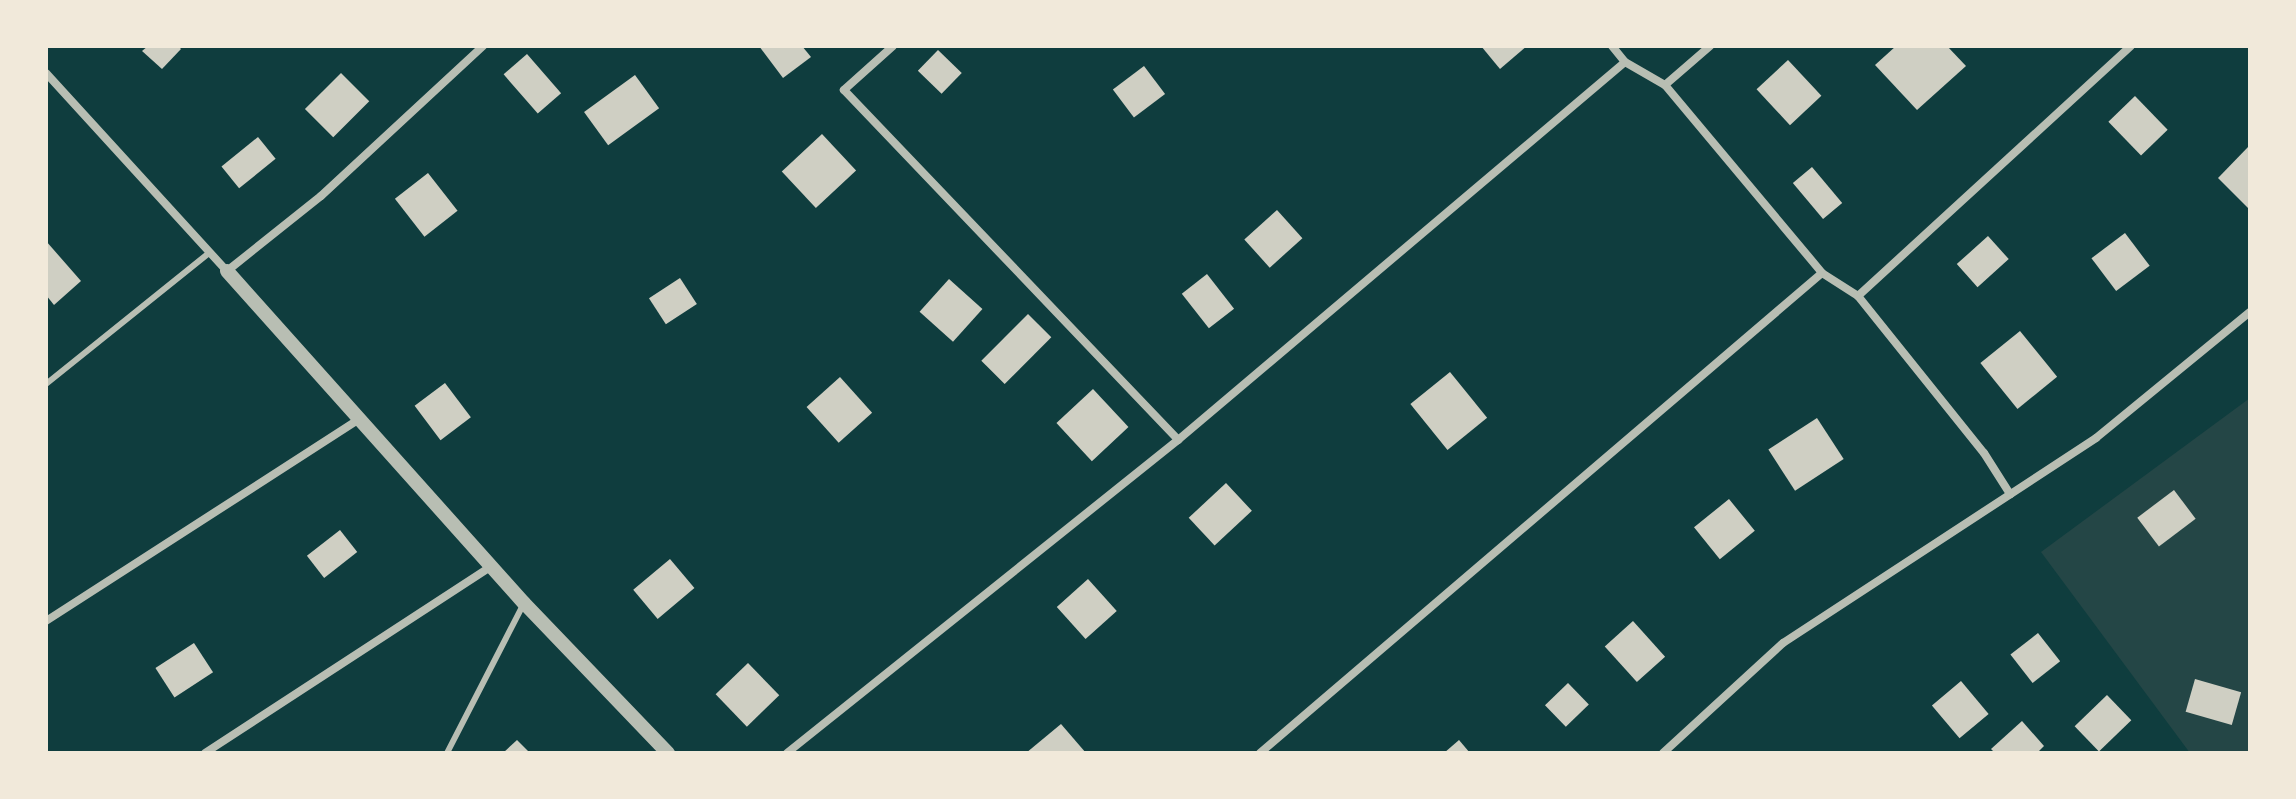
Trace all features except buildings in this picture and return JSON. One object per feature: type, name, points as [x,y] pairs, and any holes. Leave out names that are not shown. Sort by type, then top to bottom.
[{"type":"street","points":[[227,271],[321,196],[483,46]]},
{"type":"street","points":[[893,46],[844,90],[1178,440]]},
{"type":"street","points":[[1612,46],[1625,62],[1665,85],[1822,273],[1858,296],[1984,453],[2010,494]]},
{"type":"street","points":[[1665,85],[1710,46]]},
{"type":"street","points":[[1858,296],[2131,46]]},
{"type":"street","points":[[787,753],[1178,440],[1625,62]]},
{"type":"street","points":[[46,73],[524,603],[668,753]]},
{"type":"street","points":[[1260,753],[1822,273]]},
{"type":"street","points":[[1663,753],[1783,643],[2096,438],[2250,312]]},
{"type":"street","points":[[46,621],[360,418]]},
{"type":"street","points":[[205,753],[492,566]]},
{"type":"lane","points":[[46,384],[209,253]]},
{"type":"lane","points":[[447,753],[524,603]]},
{"type":"shaded area","points":[[2250,398],[2250,753],[2190,753],[2041,552]]}]
